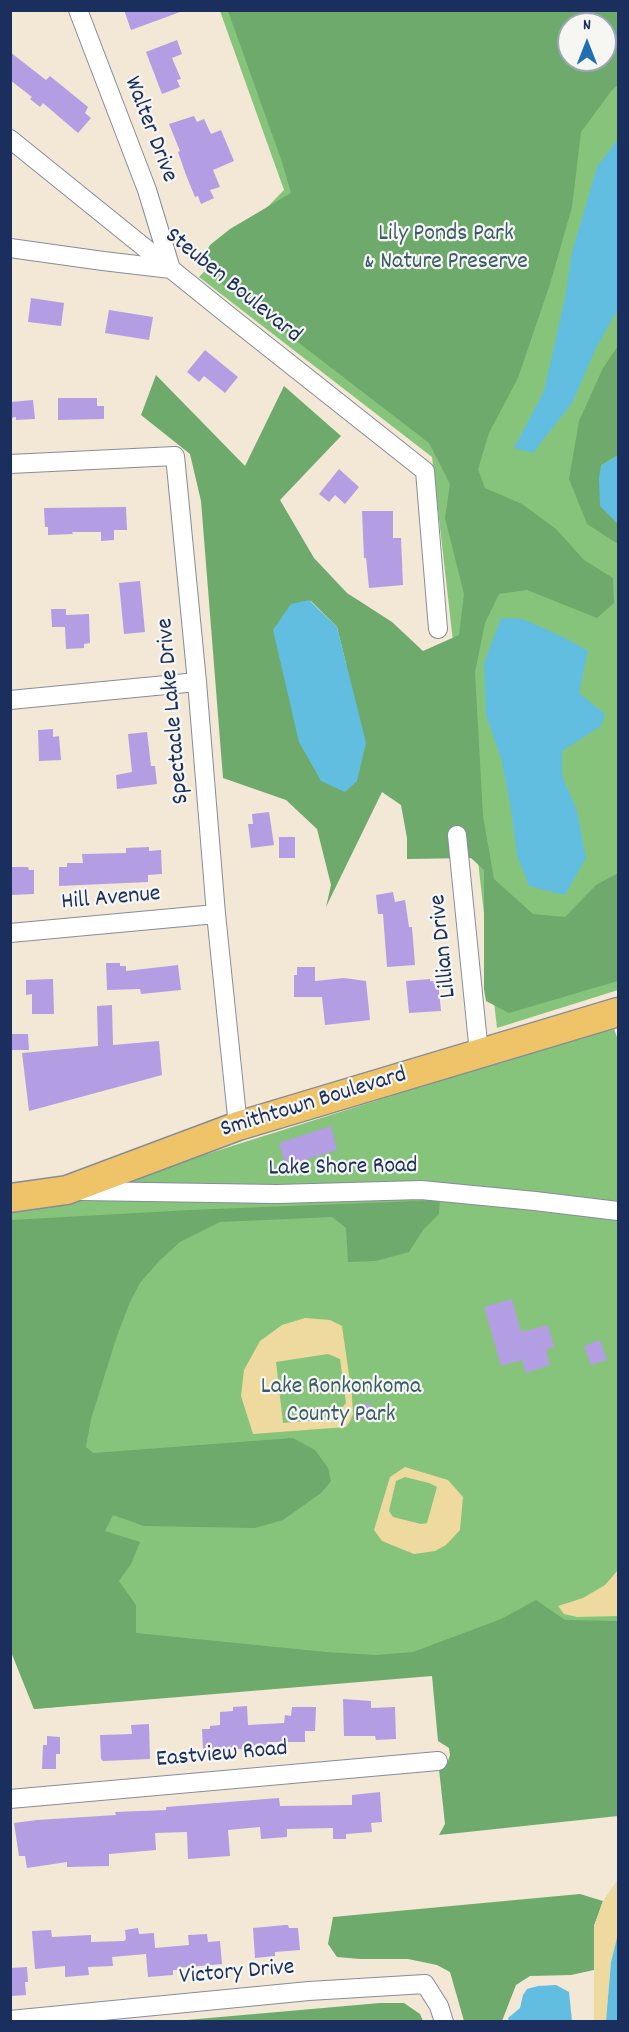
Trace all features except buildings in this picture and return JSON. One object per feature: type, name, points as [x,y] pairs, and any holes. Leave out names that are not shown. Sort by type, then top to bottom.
[{"type":"main road","name":"Smithtown Boulevard","points":[[10,1198],[67,1190],[238,1126],[618,1012]]},
{"type":"street","name":"Walter Drive","points":[[78,10],[147,190],[171,269]]},
{"type":"street","name":"Steuben Boulevard","points":[[10,139],[425,471],[438,629]]},
{"type":"street","points":[[10,248],[171,269]]},
{"type":"street","name":"Spectacle Lake Drive","points":[[10,464],[175,456],[216,914],[238,1126]]},
{"type":"street","points":[[10,700],[197,682]]},
{"type":"street","name":"Lillian Drive","points":[[457,835],[479,1053]]},
{"type":"street","name":"Hill Avenue","points":[[10,933],[216,914]]},
{"type":"street","name":"Lake Shore Road","points":[[67,1190],[277,1194],[421,1190],[618,1211]]},
{"type":"street","name":"Eastview Road","points":[[10,1799],[438,1761]]},
{"type":"street","name":"Victory Drive","points":[[10,2020],[309,1991],[425,1984],[439,2006],[444,2022]]},
{"type":"green space","name":"Lily Ponds Park & Nature Preserve","points":[[220,11],[618,11],[618,990],[497,1028],[432,457],[199,277],[284,190]]},
{"type":"green space","name":"Lily Ponds Park & Nature Preserve","points":[[228,11],[618,11],[618,85],[581,132],[572,207],[550,284],[518,378],[489,433],[478,469],[485,488],[522,504],[556,529],[584,560],[613,578],[614,603],[597,618],[527,590],[499,594],[485,623],[475,672],[483,816],[494,879],[533,914],[565,917],[596,885],[618,873],[618,981],[509,1013],[486,1001],[484,989],[484,870],[471,858],[407,859],[407,838],[401,805],[382,792],[326,907],[331,885],[317,829],[286,800],[223,778],[201,501],[190,454],[141,415],[156,375],[245,466],[284,386],[341,436],[280,500],[314,558],[347,593],[392,622],[423,651],[459,635],[464,594],[445,518],[450,484],[429,443],[208,273],[203,257],[210,245],[230,229],[291,193]],"holes":[[[310,600],[337,627],[347,668]]]},
{"type":"green space","points":[[618,346],[618,455],[601,465],[600,506],[618,524],[618,544],[587,524],[569,479],[579,421],[603,368]]},
{"type":"green space","name":"Lake Ronkonkoma County Park","points":[[613,1026],[618,1040],[618,1657],[34,1709],[11,1650],[11,1204],[121,1181]]},
{"type":"green space","points":[[440,1200],[439,1214],[423,1230],[409,1252],[376,1261],[348,1262],[346,1228],[332,1217],[220,1222],[180,1242],[140,1283],[129,1304],[116,1339],[91,1419],[86,1447],[93,1453],[293,1438],[315,1450],[328,1468],[331,1481],[321,1493],[283,1520],[255,1528],[144,1526],[113,1515],[105,1531],[140,1542],[131,1564],[119,1581],[136,1605],[136,1633],[326,1652],[376,1655],[413,1652],[501,1619],[536,1600],[565,1620],[618,1621],[618,1816],[439,1835],[445,1824],[439,1769],[447,1764],[450,1755],[449,1748],[438,1741],[432,1676],[34,1709],[11,1652],[11,1220]]},
{"type":"green space","points":[[580,1894],[603,1901],[594,1926],[594,1970],[571,1975],[530,1976],[516,1985],[502,2021],[464,2021],[450,1972],[437,1965],[408,1959],[337,1957],[328,1944],[333,1917]]},
{"type":"green space","points":[[380,2003],[404,2003],[420,2014],[423,2021],[175,2021]]},
{"type":"sand","points":[[305,1318],[330,1320],[342,1326],[353,1414],[346,1427],[253,1434],[241,1396],[244,1370],[260,1341],[282,1325]],"holes":[[[328,1354],[340,1359],[346,1403],[332,1419],[283,1423],[276,1362]]]},
{"type":"sand","points":[[405,1467],[448,1480],[463,1497],[460,1530],[446,1545],[435,1551],[414,1554],[382,1541],[374,1530],[390,1477]],"holes":[[[405,1477],[437,1487],[427,1523],[421,1524],[393,1517],[389,1511],[396,1481]]]},
{"type":"sand","points":[[618,1570],[618,1616],[577,1617],[564,1614],[558,1606],[583,1598],[605,1585]]},
{"type":"sand","points":[[618,1879],[618,1934],[611,1962],[606,2021],[594,2022],[594,1926],[603,1901]]},
{"type":"water","points":[[618,139],[618,309],[597,346],[572,403],[533,453],[514,448],[544,391],[565,298],[572,252],[597,167]]},
{"type":"water","points":[[618,455],[618,524],[600,506],[599,478],[601,466]]},
{"type":"water","points":[[309,600],[337,627],[366,743],[357,781],[345,792],[321,781],[299,742],[273,630],[291,604]]},
{"type":"water","points":[[501,618],[523,619],[588,651],[579,693],[605,714],[601,726],[562,751],[562,775],[577,811],[586,858],[565,895],[529,886],[517,855],[502,762],[486,715],[484,663]]},
{"type":"water","points":[[618,1934],[618,2021],[606,2021],[611,1962]]},
{"type":"water","points":[[556,1985],[569,1992],[572,2021],[509,2021],[508,2018],[520,2008],[527,1989]]}]
